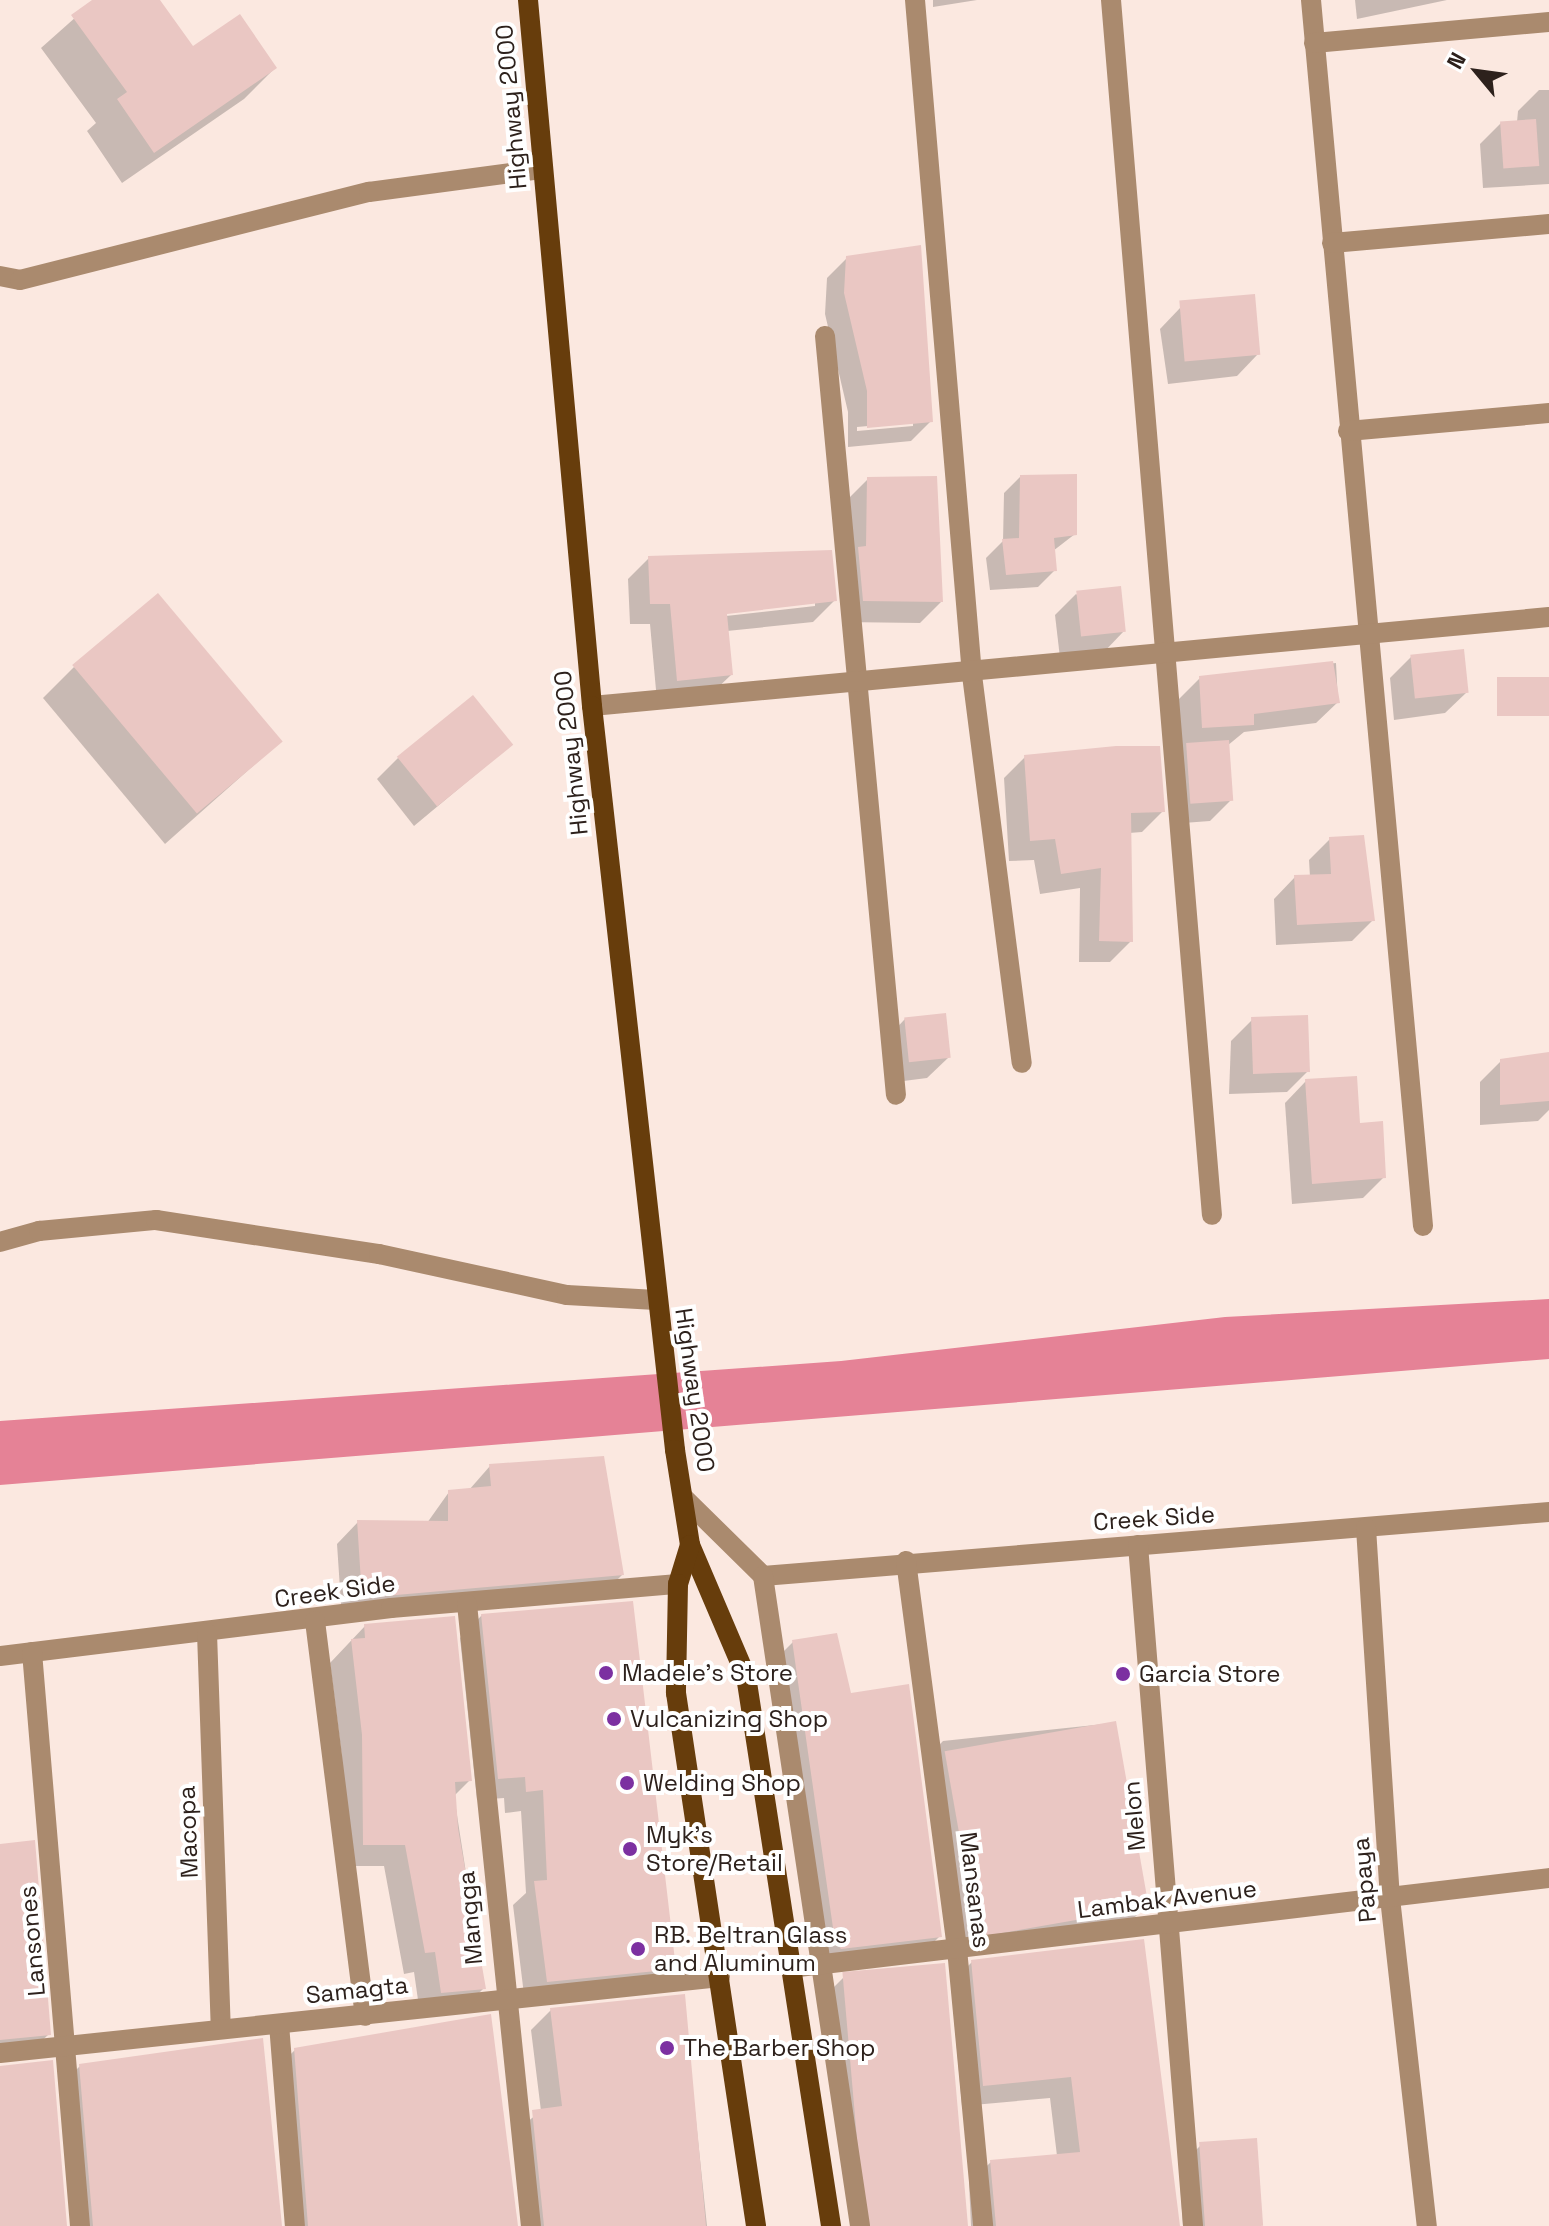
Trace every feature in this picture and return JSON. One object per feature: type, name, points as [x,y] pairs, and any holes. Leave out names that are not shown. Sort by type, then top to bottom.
[{"type":"main road","name":"Highway 2000","points":[[528,0],[592,706],[675,1450],[690,1545],[746,1676],[831,2226]]},
{"type":"main road","name":"Highway 2000","points":[[690,1545],[678,1584],[676,1693],[756,2226]]},
{"type":"street","points":[[915,0],[972,675],[1022,1063]]},
{"type":"street","points":[[1111,0],[1170,657],[1212,1215]]},
{"type":"street","points":[[1311,0],[1423,1226]]},
{"type":"street","points":[[1314,43],[1549,22]]},
{"type":"street","points":[[0,276],[20,280],[369,192],[542,169]]},
{"type":"street","points":[[1332,243],[1549,224]]},
{"type":"street","points":[[825,336],[855,683],[896,1095]]},
{"type":"street","points":[[1348,431],[1549,413]]},
{"type":"street","points":[[592,706],[1170,657],[1549,617]]},
{"type":"street","points":[[0,1242],[39,1231],[156,1220],[379,1254],[567,1295],[656,1300]]},
{"type":"street","name":"Highway 2000","points":[[684,1498],[763,1576]]},
{"type":"street","name":"Creek Side","points":[[763,1576],[906,1561],[1549,1512]]},
{"type":"street","name":"Papaya","points":[[1366,1528],[1390,1898],[1427,2226]]},
{"type":"street","name":"Melon","points":[[1138,1545],[1193,2226]]},
{"type":"street","name":"Mansanas","points":[[906,1561],[957,1949],[983,2226]]},
{"type":"street","points":[[763,1576],[824,1964],[860,2226]]},
{"type":"street","name":"Creek Side","points":[[0,1656],[678,1584]]},
{"type":"street","name":"Mangga","points":[[467,1604],[504,2001],[531,2226]]},
{"type":"street","points":[[315,1621],[365,2016]]},
{"type":"street","name":"Macopa","points":[[207,1633],[221,2029]]},
{"type":"street","name":"Lansones","points":[[32,1652],[80,2226]]},
{"type":"street","name":"Lambak Avenue","points":[[790,1968],[1169,1926],[1549,1878]]},
{"type":"street","name":"Samagta","points":[[0,2053],[720,1977]]},
{"type":"street","points":[[279,2024],[295,2226]]},
{"type":"shaded area","points":[[1549,1299],[1549,1359],[0,1485],[0,1421],[841,1361],[1225,1317]]},
{"type":"building","points":[[92,0],[160,0],[193,46],[240,14],[277,68],[154,153],[117,99],[127,92],[71,15]]},
{"type":"building","points":[[1536,119],[1539,166],[1503,168],[1500,122]]},
{"type":"building","points":[[921,245],[933,422],[867,428],[867,391],[844,293],[846,256]]},
{"type":"building","points":[[1255,294],[1260,355],[1185,361],[1179,301]]},
{"type":"building","points":[[1077,474],[1077,535],[1054,538],[1057,571],[1006,575],[1002,539],[1019,538],[1020,475]]},
{"type":"building","points":[[937,476],[943,602],[863,601],[858,547],[866,546],[867,477]]},
{"type":"building","points":[[832,550],[837,601],[727,614],[733,675],[677,681],[670,604],[650,604],[648,556]]},
{"type":"building","points":[[1121,586],[1126,632],[1081,636],[1076,591]]},
{"type":"building","points":[[158,593],[283,742],[197,814],[72,665]]},
{"type":"building","points":[[1464,649],[1469,693],[1415,698],[1410,655]]},
{"type":"building","points":[[1333,661],[1340,703],[1254,714],[1254,725],[1202,728],[1199,676]]},
{"type":"building","points":[[1497,677],[1549,677],[1549,716],[1497,716]]},
{"type":"building","points":[[473,695],[513,745],[437,806],[397,757]]},
{"type":"building","points":[[1229,740],[1233,801],[1190,804],[1186,743]]},
{"type":"building","points":[[1116,746],[1160,746],[1165,812],[1131,813],[1133,942],[1099,941],[1101,868],[1061,874],[1055,839],[1030,841],[1024,755]]},
{"type":"building","points":[[1364,835],[1375,921],[1297,925],[1294,875],[1331,874],[1329,837]]},
{"type":"building","points":[[946,1013],[951,1058],[909,1062],[904,1017]]},
{"type":"building","points":[[1308,1015],[1310,1072],[1253,1074],[1251,1017]]},
{"type":"building","points":[[1549,1052],[1549,1101],[1500,1105],[1500,1059]]},
{"type":"building","points":[[1357,1076],[1360,1123],[1383,1121],[1386,1178],[1312,1184],[1305,1079]]},
{"type":"building","points":[[604,1456],[624,1575],[362,1598],[357,1520],[448,1521],[448,1490],[491,1486],[489,1464]]},
{"type":"building","points":[[633,1601],[676,1969],[547,1982],[534,1881],[547,1880],[543,1790],[526,1792],[525,1777],[498,1779],[481,1614]]},
{"type":"building","points":[[455,1616],[472,1781],[455,1782],[458,1828],[486,1989],[441,1993],[435,1952],[425,1953],[405,1845],[363,1845],[362,1735],[351,1639],[365,1638],[364,1624]]},
{"type":"building","points":[[837,1633],[851,1693],[909,1684],[942,1937],[841,1949],[835,1942],[792,1640]]},
{"type":"building","points":[[1116,1721],[1149,1907],[977,1937],[945,1751]]},
{"type":"building","points":[[35,1840],[51,2035],[0,2040],[0,1844]]},
{"type":"building","points":[[1144,1939],[1180,2226],[996,2226],[990,2160],[1080,2152],[1071,2077],[983,2086],[971,1960]]},
{"type":"building","points":[[945,1963],[968,2226],[865,2226],[842,1972]]},
{"type":"building","points":[[685,1994],[706,2226],[544,2226],[532,2110],[562,2106],[550,2008]]},
{"type":"building","points":[[491,2014],[518,2226],[308,2226],[294,2048]]},
{"type":"building","points":[[263,2038],[282,2226],[93,2226],[79,2064]]},
{"type":"building","points":[[53,2060],[67,2226],[0,2226],[0,2066]]},
{"type":"building","points":[[1257,2138],[1263,2226],[1205,2226],[1199,2142]]},
{"type":"place","name":"Madele's Store","points":[[606,1673]]},
{"type":"place","name":"Garcia Store","points":[[1123,1674]]},
{"type":"place","name":"Vulcanizing Shop","points":[[614,1719]]},
{"type":"place","name":"Welding Shop","points":[[627,1783]]},
{"type":"place","name":"Myk's Store/Retail","points":[[630,1849]]},
{"type":"place","name":"RB. Beltran Glass and Aluminum","points":[[638,1949]]},
{"type":"place","name":"The Barber Shop","points":[[667,2048]]}]
